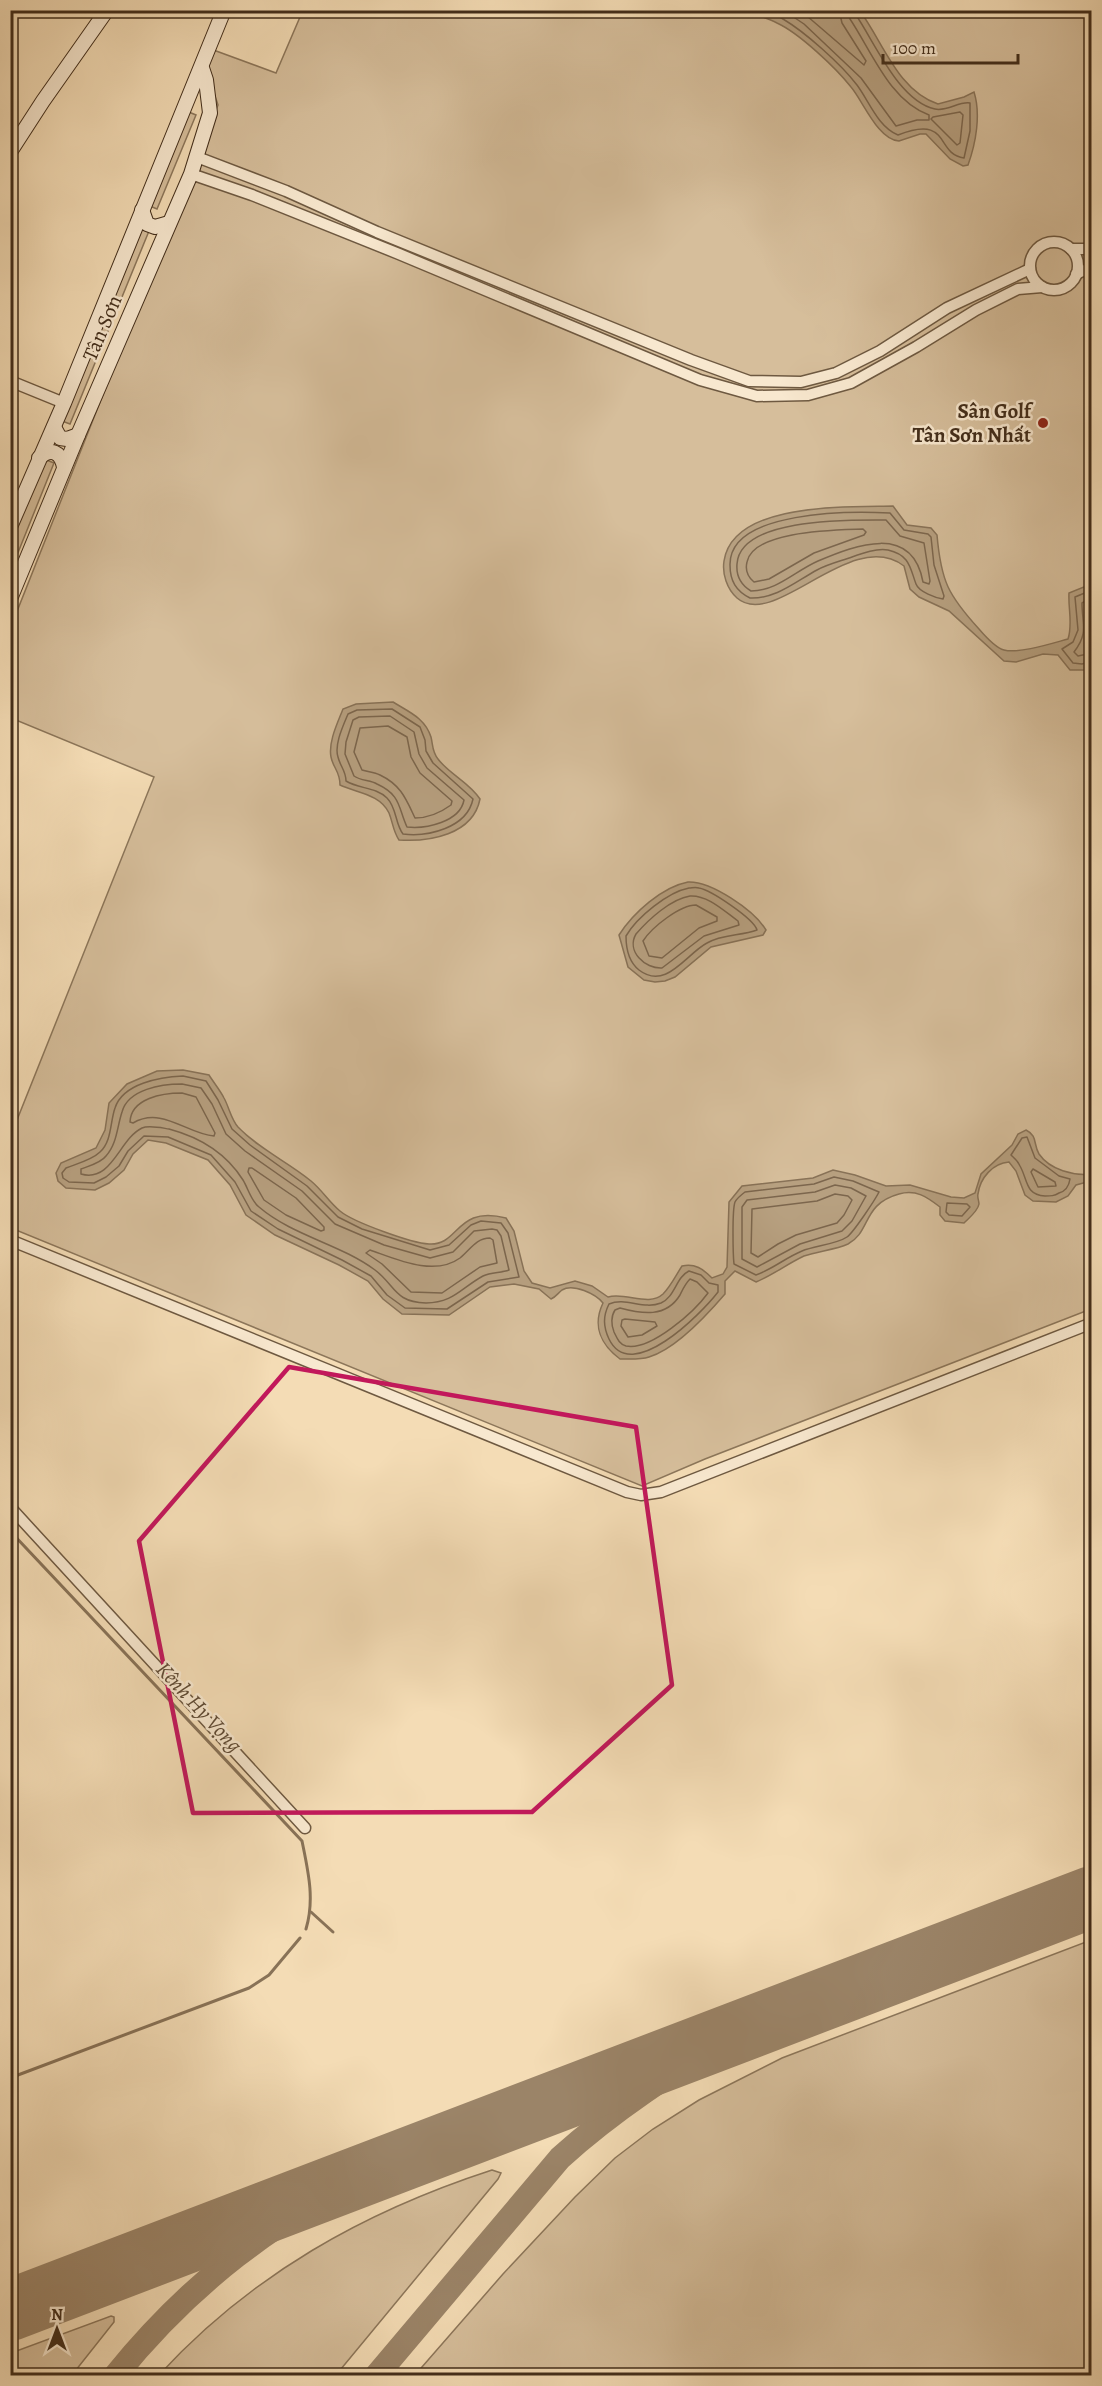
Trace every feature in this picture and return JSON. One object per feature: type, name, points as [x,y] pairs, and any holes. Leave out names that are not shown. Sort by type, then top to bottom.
[{"type":"street","points":[[10,153],[43,101],[107,10]]},
{"type":"street","name":"Tân Sơn","points":[[10,527],[64,403],[224,10]]},
{"type":"street","name":"Tân Sơn","points":[[10,599],[64,467],[191,174],[207,124],[209,105],[202,68]]},
{"type":"street","points":[[183,113],[187,108],[198,106],[206,112],[207,124]]},
{"type":"street","points":[[197,157],[258,180],[691,360],[749,381],[801,382],[836,373],[880,351],[947,308],[1030,269]]},
{"type":"street","points":[[191,174],[252,195],[399,254],[552,316],[685,374],[738,392],[773,397],[808,395],[834,389],[883,366],[954,322],[1008,294],[1027,287],[1061,289],[1069,284],[1076,274],[1077,261],[1071,249]]},
{"type":"street","points":[[252,195],[258,180]]},
{"type":"street","points":[[142,210],[147,224],[155,226],[169,223]]},
{"type":"street","points":[[399,254],[403,242]]},
{"type":"street","points":[[1042,287],[1034,279],[1030,269],[1030,260],[1041,246],[1059,243],[1071,249],[1092,249]]},
{"type":"street","points":[[1076,274],[1092,267]]},
{"type":"street","points":[[484,289],[489,276]]},
{"type":"street","points":[[552,316],[558,304]]},
{"type":"street","points":[[911,332],[920,344]]},
{"type":"street","points":[[685,374],[691,360]]},
{"type":"street","points":[[10,381],[64,403]]},
{"type":"street","points":[[773,397],[774,381]]},
{"type":"street","points":[[54,427],[60,438],[67,439],[78,435]]},
{"type":"street","points":[[39,458],[50,452],[56,452],[63,459],[64,467]]},
{"type":"street","points":[[10,1240],[616,1488],[641,1495],[661,1492],[1092,1323]]},
{"type":"street","points":[[10,1507],[305,1828]]},
{"type":"highlighted area","points":[[289,1367],[636,1427],[672,1685],[532,1812],[193,1813],[139,1541]]},
{"type":"shaded area","name":"Sân Golf Tân Sơn Nhất","points":[[303,10],[1091,11],[1091,1309],[705,1459],[642,1486],[11,1228],[11,1135],[154,777],[11,718],[10,629],[218,105],[203,60],[208,48],[276,73]]},
{"type":"shaded area","points":[[184,110],[196,115],[157,209],[145,204]]},
{"type":"shaded area","points":[[134,226],[149,231],[70,424],[54,418]]},
{"type":"shaded area","points":[[39,457],[54,463],[11,570],[11,527]]},
{"type":"shaded area","points":[[1091,1940],[1091,2375],[415,2375],[503,2274],[575,2197],[615,2158],[653,2129],[699,2100],[782,2058]]},
{"type":"shaded area","points":[[492,2170],[501,2173],[498,2179],[336,2375],[159,2375],[194,2339],[232,2307],[271,2277],[312,2251],[398,2206]]},
{"type":"shaded area","points":[[111,2316],[114,2317],[114,2322],[72,2375],[11,2375],[11,2353]]},
{"type":"water","points":[[747,11],[860,11],[902,77],[924,98],[938,104],[974,92],[977,128],[968,165],[963,166],[950,159],[926,134],[899,141],[891,139],[878,127],[851,87],[817,52],[786,28]]},
{"type":"water","points":[[893,506],[907,525],[931,528],[937,535],[944,576],[953,596],[984,635],[1001,649],[1010,651],[1027,649],[1068,639],[1069,593],[1091,584],[1091,665],[1085,670],[1070,670],[1058,655],[1043,654],[1016,662],[1004,661],[949,611],[919,597],[910,589],[904,566],[883,557],[861,559],[838,567],[772,601],[753,604],[737,598],[728,586],[724,561],[732,542],[748,528],[769,518],[795,512],[822,508]]},
{"type":"water","points":[[393,702],[421,720],[428,730],[438,759],[480,799],[469,821],[448,834],[423,840],[399,840],[389,813],[380,802],[340,785],[330,751],[343,709],[356,704]]},
{"type":"water","points":[[688,882],[720,891],[752,914],[766,930],[763,935],[711,947],[675,977],[655,982],[644,980],[628,967],[619,935],[632,918],[658,895]]},
{"type":"water","points":[[183,1070],[209,1075],[238,1127],[255,1142],[311,1181],[347,1216],[396,1236],[429,1244],[447,1239],[467,1221],[477,1217],[489,1215],[506,1218],[514,1231],[524,1271],[532,1283],[550,1288],[575,1281],[592,1286],[608,1297],[657,1298],[668,1288],[682,1266],[691,1265],[712,1278],[723,1274],[727,1267],[729,1202],[742,1186],[813,1178],[833,1170],[886,1186],[910,1185],[951,1197],[964,1198],[975,1193],[981,1174],[1012,1145],[1018,1134],[1026,1130],[1034,1138],[1039,1154],[1049,1164],[1070,1173],[1091,1174],[1091,1181],[1076,1185],[1068,1196],[1056,1202],[1033,1201],[1025,1195],[1016,1171],[1009,1162],[1003,1163],[993,1168],[984,1177],[979,1188],[978,1207],[964,1223],[945,1221],[940,1215],[940,1207],[921,1195],[899,1194],[879,1204],[860,1233],[848,1244],[804,1256],[756,1282],[735,1271],[725,1281],[725,1294],[700,1321],[670,1347],[649,1357],[620,1359],[608,1348],[600,1334],[598,1319],[603,1303],[590,1293],[578,1289],[567,1288],[551,1299],[539,1289],[514,1284],[490,1287],[449,1315],[402,1314],[383,1299],[368,1281],[275,1235],[246,1215],[230,1185],[208,1160],[166,1143],[148,1140],[133,1154],[124,1170],[109,1183],[95,1190],[66,1188],[58,1181],[56,1173],[61,1163],[96,1148],[105,1130],[109,1103],[127,1084],[157,1071]]},
{"type":"waterway","name":"Kênh Hy Vọng","points":[[10,1531],[302,1841],[310,1896],[306,1929]]},
{"type":"waterway","points":[[311,1912],[333,1932]]},
{"type":"waterway","name":"Kênh Hy Vọng","points":[[10,2078],[249,1988],[269,1975],[300,1938]]},
{"type":"taxiway","points":[[376,2376],[560,2158],[623,2107],[735,2033]]},
{"type":"taxiway","points":[[115,2376],[173,2311],[237,2256],[270,2231],[306,2209],[382,2168]]},
{"type":"runway","points":[[10,2310],[1092,1897]]},
{"type":"place","name":"Sân Golf Tân Sơn Nhất","points":[[1043,423]]}]
